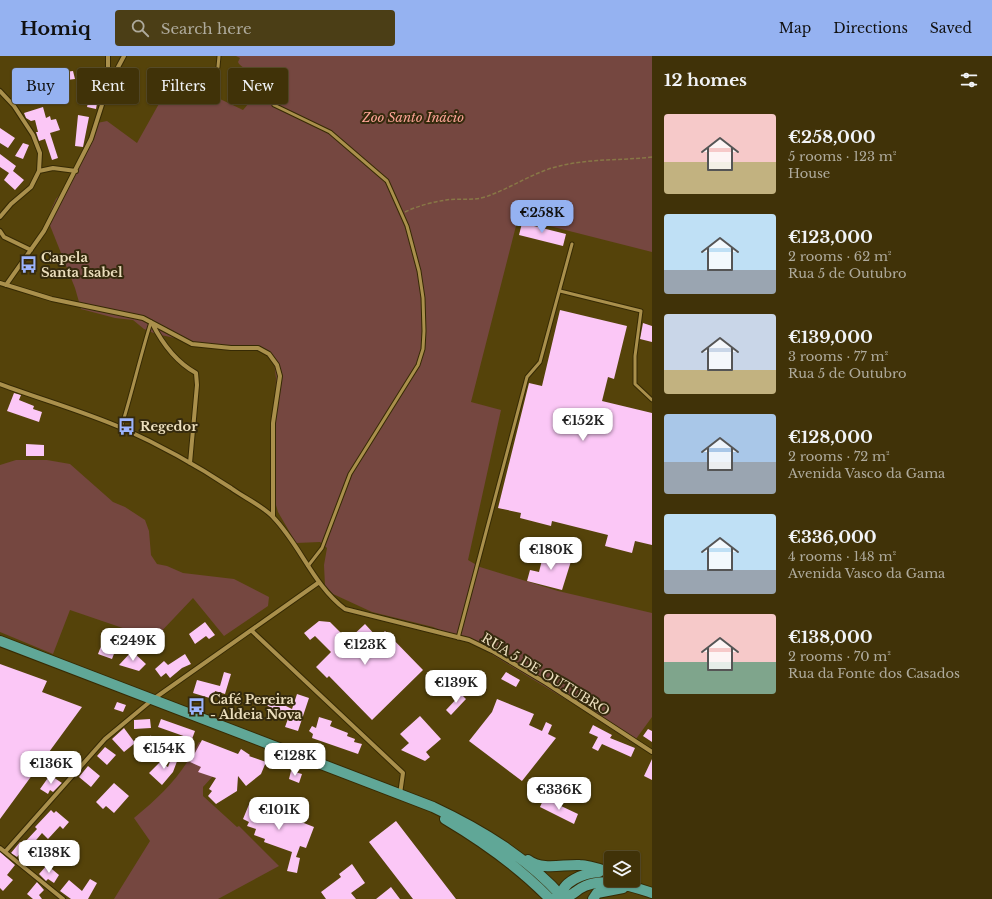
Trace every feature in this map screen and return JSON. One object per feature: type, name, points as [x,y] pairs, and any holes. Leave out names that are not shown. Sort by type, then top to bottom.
[{"type":"main road","points":[[0,641],[484,828],[533,864],[550,867],[582,865],[604,871]]},
{"type":"main road","points":[[424,804],[473,836],[519,871],[550,899]]},
{"type":"main road","points":[[457,818],[513,853],[562,898]]},
{"type":"main road","points":[[519,871],[537,881],[552,895],[562,898],[572,896],[583,886],[604,881]]},
{"type":"main road","points":[[562,898],[562,891],[569,882],[588,873],[604,872]]},
{"type":"main road","points":[[640,885],[652,888]]},
{"type":"main road","points":[[594,899],[597,893],[617,887]]},
{"type":"main road","points":[[639,887],[652,893]]},
{"type":"street","points":[[108,56],[108,68]]},
{"type":"street","points":[[118,68],[124,56]]},
{"type":"street","points":[[0,91],[14,106],[33,135],[40,153],[39,171],[31,187],[0,217]]},
{"type":"street","points":[[6,285],[44,231],[76,171],[91,139],[102,104]]},
{"type":"street","points":[[39,171],[53,168],[76,171]]},
{"type":"street","points":[[0,231],[4,238],[31,250]]},
{"type":"street","points":[[0,283],[52,299],[143,318],[192,344],[231,348],[258,348],[269,354],[277,364],[280,376],[273,423],[273,516]]},
{"type":"street","points":[[151,322],[158,336],[174,356],[185,368],[196,373],[197,385],[190,463]]},
{"type":"street","name":"RUA 5 DE OUTUBRO","points":[[0,384],[121,428],[190,463],[273,516],[318,582],[332,599],[345,609],[469,640],[501,656],[546,683],[652,752]]},
{"type":"street","points":[[5,852],[105,739],[152,700],[252,631],[318,582]]},
{"type":"street","points":[[252,631],[403,772],[400,795]]},
{"type":"street","points":[[0,848],[63,899]]},
{"type":"lane","points":[[218,67],[219,56]]},
{"type":"lane","points":[[274,105],[330,132],[362,158],[387,182],[407,226],[419,271],[424,298],[424,331],[418,364],[397,401],[350,474],[322,548],[308,566]]},
{"type":"lane","points":[[458,638],[527,377],[540,362],[572,244]]},
{"type":"lane","points":[[560,292],[641,311],[635,356],[635,384],[652,400]]},
{"type":"lane","points":[[121,428],[134,386],[136,368],[151,322]]},
{"type":"path","points":[[402,213],[447,200],[463,200],[485,197],[551,168],[570,163],[584,160],[652,158]]},
{"type":"green space","name":"Zoo Santo Inácio","points":[[236,56],[652,56],[652,252],[518,218],[471,402],[501,410],[468,560],[480,567],[558,591],[652,613],[652,717],[633,743],[580,708],[478,646],[433,627],[372,612],[333,594],[325,586],[324,565],[327,548],[320,542],[296,543],[278,512],[271,488],[276,378],[274,363],[261,350],[222,348],[156,334],[144,329],[133,320],[115,318],[81,309],[75,288],[49,223],[51,210],[56,199],[64,190],[97,123],[107,121],[137,143],[159,104],[220,104],[220,99],[243,110],[248,104],[288,104],[288,68],[245,68],[238,62],[240,58]]},
{"type":"green space","points":[[16,460],[47,460],[70,464],[113,502],[125,507],[145,520],[149,531],[151,555],[157,564],[167,566],[183,573],[234,579],[269,597],[268,606],[224,636],[193,598],[156,637],[149,637],[70,610],[53,654],[0,632],[0,465]]},
{"type":"green space","points":[[199,742],[233,754],[203,787],[203,796],[237,827],[239,826],[279,866],[218,899],[114,899],[150,841],[134,818],[171,784]]},
{"type":"building","points":[[73,71],[75,79],[69,80],[69,72]]},
{"type":"building","points":[[88,104],[97,104],[96,109],[87,107]]},
{"type":"building","points":[[43,107],[46,118],[50,116],[51,120],[56,119],[60,130],[50,133],[58,158],[52,160],[45,139],[39,141],[36,132],[38,132],[35,120],[31,121],[26,118],[24,113]]},
{"type":"building","points":[[78,115],[89,117],[83,147],[75,146]]},
{"type":"building","points":[[0,128],[15,138],[8,148],[0,143]]},
{"type":"building","points":[[23,143],[29,145],[23,159],[15,156]]},
{"type":"building","points":[[0,154],[16,166],[13,171],[24,180],[15,190],[4,180],[9,173],[0,167]]},
{"type":"building","points":[[522,223],[566,234],[563,246],[519,235]]},
{"type":"building","points":[[560,310],[627,326],[614,379],[608,377],[602,401],[652,413],[652,545],[635,541],[632,553],[605,546],[608,535],[552,521],[551,526],[520,518],[521,513],[498,508],[529,383],[542,386]]},
{"type":"building","points":[[643,323],[652,326],[652,342],[640,339]]},
{"type":"building","points":[[14,393],[21,395],[19,400],[34,406],[33,409],[42,412],[39,422],[7,411]]},
{"type":"building","points":[[26,444],[44,445],[44,456],[26,456]]},
{"type":"building","points":[[544,552],[572,558],[562,590],[527,581],[530,570],[539,572]]},
{"type":"building","points":[[319,621],[330,622],[348,640],[365,624],[378,638],[385,631],[423,670],[372,720],[329,676],[327,678],[316,667],[331,652],[315,636],[310,640],[304,633]]},
{"type":"building","points":[[205,622],[215,635],[209,639],[206,636],[195,644],[189,634]]},
{"type":"building","points":[[103,641],[117,646],[112,659],[98,654]]},
{"type":"building","points":[[132,651],[146,664],[139,671],[119,665]]},
{"type":"building","points":[[185,654],[191,664],[182,668],[170,678],[166,673],[161,677],[155,669],[164,661],[168,665]]},
{"type":"building","points":[[0,664],[47,681],[42,692],[82,707],[0,819]]},
{"type":"building","points":[[224,672],[231,674],[225,694],[215,691],[213,699],[193,693],[197,680],[220,686]]},
{"type":"building","points":[[506,672],[520,680],[516,687],[501,679]]},
{"type":"building","points":[[297,694],[309,698],[298,731],[285,727],[289,716],[278,711],[276,716],[267,712],[270,707],[266,705],[270,698],[292,709]]},
{"type":"building","points":[[461,694],[466,699],[451,715],[446,710]]},
{"type":"building","points":[[497,699],[534,714],[529,725],[542,731],[546,722],[552,725],[548,734],[556,738],[522,781],[469,741],[492,712]]},
{"type":"building","points":[[117,702],[126,705],[123,712],[114,709]]},
{"type":"building","points":[[420,716],[441,739],[426,752],[430,757],[425,761],[401,750],[409,743],[400,734]]},
{"type":"building","points":[[319,717],[332,721],[330,726],[348,733],[347,736],[355,739],[354,742],[362,744],[358,754],[312,738],[313,734],[309,731],[312,726],[316,728]]},
{"type":"building","points":[[150,719],[151,728],[134,729],[134,720]]},
{"type":"building","points":[[161,719],[195,731],[192,739],[158,727]]},
{"type":"building","points":[[593,725],[612,735],[610,738],[635,748],[631,757],[602,744],[598,751],[592,748],[598,737],[589,733]]},
{"type":"building","points":[[124,728],[135,743],[124,752],[112,739]]},
{"type":"building","points":[[648,729],[652,731],[652,742],[643,736]]},
{"type":"building","points":[[151,735],[152,746],[149,752],[144,750]]},
{"type":"building","points":[[202,740],[238,754],[241,749],[250,755],[249,756],[266,762],[261,774],[246,786],[238,776],[237,791],[216,804],[208,796],[212,791],[209,789],[216,778],[198,772],[201,767],[190,762]]},
{"type":"building","points":[[105,747],[116,755],[107,765],[97,756]]},
{"type":"building","points":[[173,753],[179,756],[173,772],[162,785],[149,773],[160,762],[168,767]]},
{"type":"building","points":[[652,759],[652,780],[644,776]]},
{"type":"building","points":[[88,766],[100,776],[91,787],[79,777]]},
{"type":"building","points":[[291,771],[302,774],[299,783],[289,779]]},
{"type":"building","points":[[50,775],[62,783],[53,792],[50,790],[48,794],[40,789]]},
{"type":"building","points":[[114,783],[129,796],[114,813],[106,806],[103,809],[96,802]]},
{"type":"building","points":[[544,798],[578,814],[574,824],[540,807]]},
{"type":"building","points":[[250,802],[314,827],[306,848],[300,846],[296,857],[300,858],[297,873],[287,871],[292,852],[264,842],[265,839],[254,835],[256,829],[247,826],[249,822],[243,819]]},
{"type":"building","points":[[51,810],[54,813],[56,811],[69,822],[63,829],[60,826],[48,839],[42,833],[27,851],[25,848],[17,857],[11,853],[20,842],[23,844],[37,829],[35,827]]},
{"type":"building","points":[[396,821],[456,899],[413,899],[369,842]]},
{"type":"building","points":[[49,843],[55,848],[43,862],[37,856]]},
{"type":"building","points":[[0,852],[15,865],[7,875],[13,880],[3,891],[0,888]]},
{"type":"building","points":[[352,864],[365,883],[351,893],[356,899],[326,899],[321,892],[341,877],[339,874]]},
{"type":"building","points":[[47,865],[59,875],[54,883],[48,879],[46,881],[39,874]]},
{"type":"building","points":[[90,879],[97,883],[88,899],[71,899],[60,891],[69,880],[82,891]]},
{"type":"building","points":[[37,882],[44,890],[39,895],[42,899],[33,899],[27,894]]},
{"type":"building","points":[[391,887],[400,899],[376,899]]},
{"type":"place","name":"Capela Santa Isabel","points":[[28,264]]},
{"type":"place","name":"Regedor","points":[[127,426]]},
{"type":"place","name":"Café Pereira - Aldeia Nova","points":[[197,706]]}]
